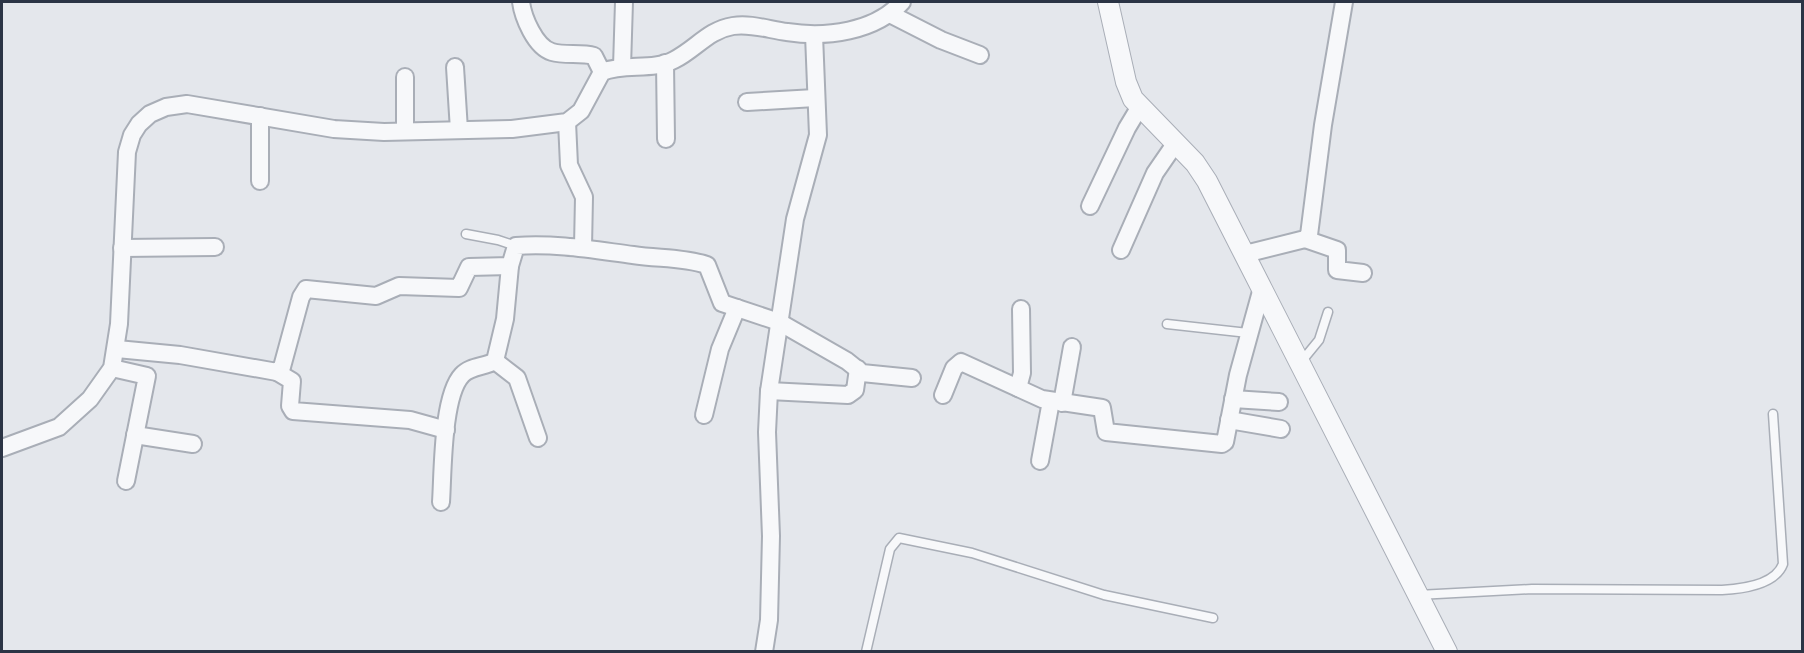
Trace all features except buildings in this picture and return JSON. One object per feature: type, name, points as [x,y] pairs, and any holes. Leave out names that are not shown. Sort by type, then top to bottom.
[{"type":"street","points":[[521,2],[525,18],[544,48],[554,53],[594,56],[602,72]]},
{"type":"street","points":[[622,67],[624,2]]},
{"type":"street","points":[[1108,2],[1126,82],[1139,108],[1195,163],[1207,181],[1447,651]]},
{"type":"street","points":[[1305,239],[1312,230],[1323,125],[1344,2]]},
{"type":"street","points":[[2,448],[59,427],[90,399],[112,368],[117,349],[127,152],[138,124],[150,114],[166,106],[187,104],[328,128],[405,131],[512,129],[567,122],[581,111],[602,72],[622,67],[665,63],[680,56],[710,33],[735,25],[814,35],[871,25],[896,8],[941,40],[980,55]]},
{"type":"street","points":[[764,651],[769,620],[771,536],[767,432],[769,391],[795,219],[818,135],[814,35]]},
{"type":"street","points":[[665,63],[666,140]]},
{"type":"street","points":[[455,67],[459,130]]},
{"type":"street","points":[[405,77],[405,131]]},
{"type":"street","points":[[747,102],[815,98]]},
{"type":"street","points":[[1090,206],[1139,108]]},
{"type":"street","points":[[260,116],[261,181]]},
{"type":"street","points":[[567,122],[569,165],[584,197],[583,247]]},
{"type":"street","points":[[1121,250],[1155,172],[1175,144]]},
{"type":"street","points":[[1245,255],[1305,239],[1337,250],[1337,270],[1363,273]]},
{"type":"street","points":[[495,361],[505,319],[510,266],[516,246],[583,247],[637,256],[688,259],[707,265],[720,300],[779,322],[862,373],[912,378]]},
{"type":"street","points":[[122,248],[215,247]]},
{"type":"street","points":[[277,372],[282,367],[306,290],[376,296],[399,286],[459,288],[471,266],[510,266]]},
{"type":"street","points":[[943,395],[954,368],[961,362],[1018,388],[1057,402],[1102,408],[1106,432],[1217,444],[1225,442],[1248,333],[1263,288]]},
{"type":"street","points":[[704,415],[720,349],[737,308]]},
{"type":"street","points":[[1018,388],[1022,373],[1021,309]]},
{"type":"street","points":[[1040,461],[1072,347]]},
{"type":"street","points":[[117,349],[180,355],[277,372],[292,381],[290,406],[293,411],[410,420],[446,430]]},
{"type":"street","points":[[441,502],[446,430],[458,380],[471,369],[495,361]]},
{"type":"street","points":[[495,361],[517,378],[538,438]]},
{"type":"street","points":[[112,368],[147,376],[126,481]]},
{"type":"street","points":[[769,391],[848,395],[855,390],[858,369]]},
{"type":"street","points":[[1233,399],[1279,402]]},
{"type":"street","points":[[1229,420],[1281,429]]},
{"type":"street","points":[[135,435],[193,444]]},
{"type":"lane","points":[[466,234],[516,246]]},
{"type":"lane","points":[[1300,362],[1318,340],[1328,312]]},
{"type":"lane","points":[[1167,324],[1248,333]]},
{"type":"lane","points":[[1418,595],[1532,589],[1722,590],[1747,587],[1776,575],[1783,564],[1773,414]]},
{"type":"lane","points":[[866,651],[890,549],[899,538],[972,553],[1104,594],[1213,618]]}]
